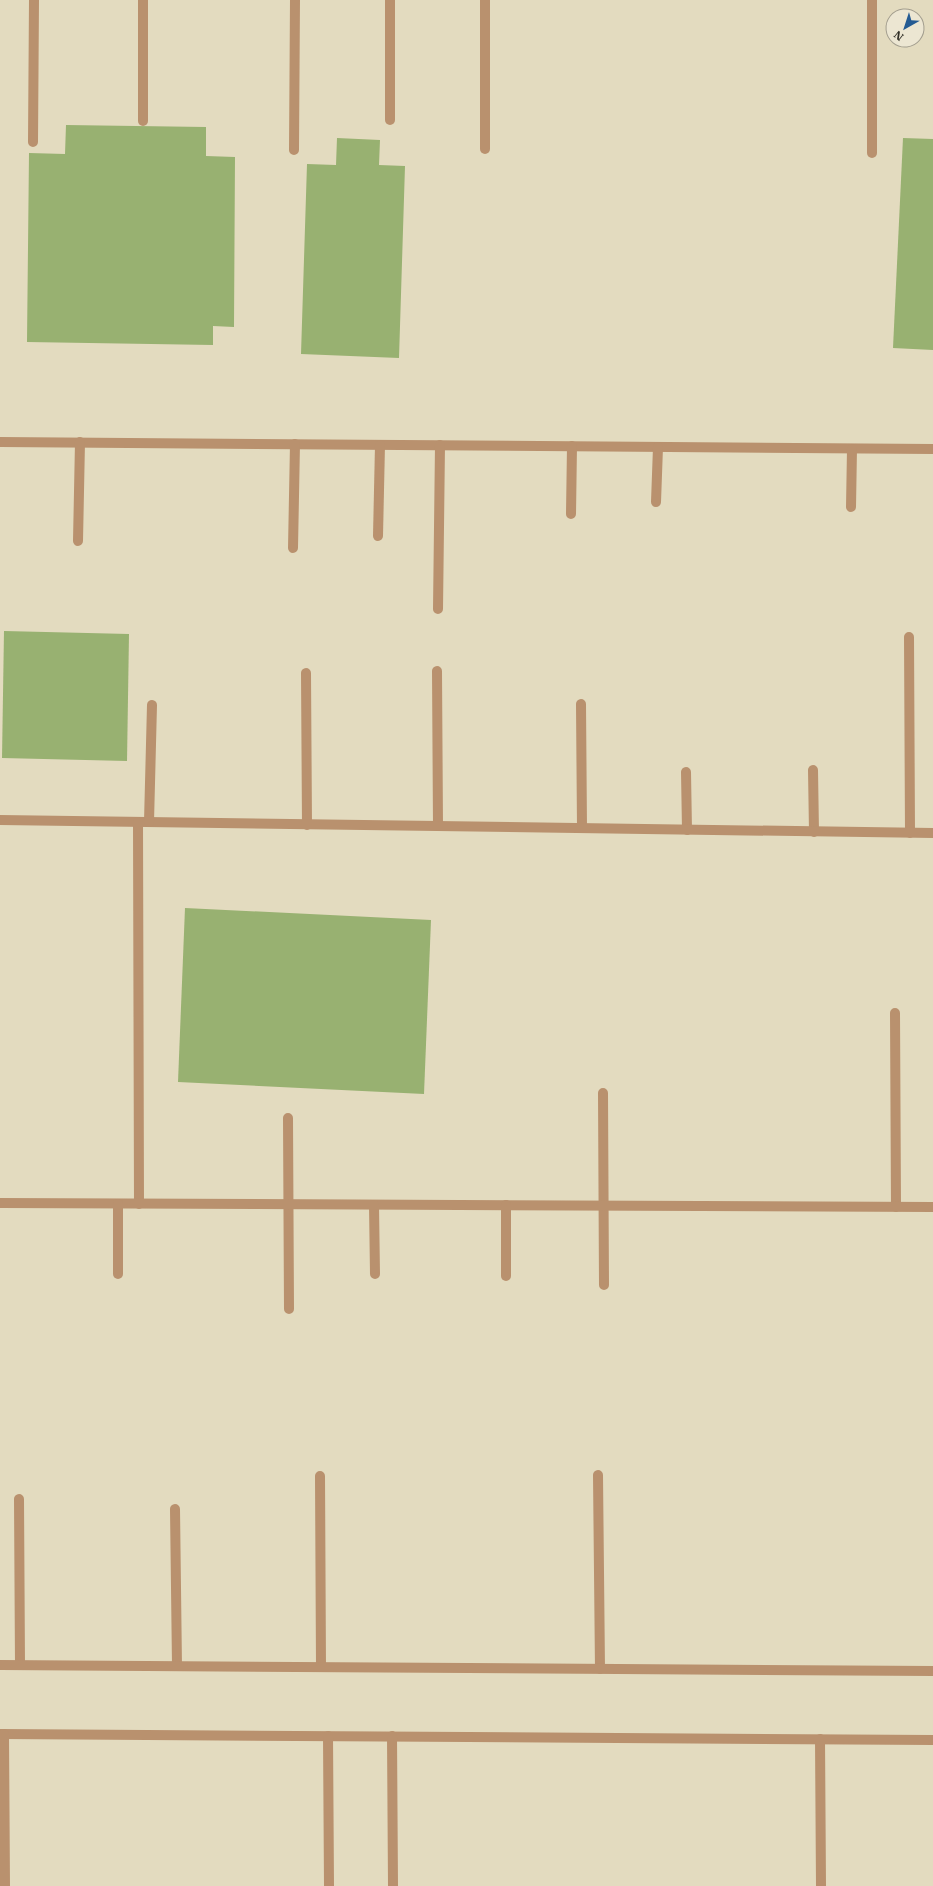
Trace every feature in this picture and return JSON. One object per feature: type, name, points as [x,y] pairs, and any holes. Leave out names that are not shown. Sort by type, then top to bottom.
[{"type":"street","points":[[34,0],[34,142]]},
{"type":"street","points":[[143,0],[143,121]]},
{"type":"street","points":[[294,150],[295,0]]},
{"type":"street","points":[[390,0],[390,120]]},
{"type":"street","points":[[485,0],[485,149]]},
{"type":"street","points":[[872,0],[872,153]]},
{"type":"street","points":[[0,442],[933,449]]},
{"type":"street","points":[[78,540],[80,442]]},
{"type":"street","points":[[293,548],[295,444]]},
{"type":"street","points":[[378,536],[380,445]]},
{"type":"street","points":[[438,609],[440,445]]},
{"type":"street","points":[[571,514],[572,446]]},
{"type":"street","points":[[656,502],[658,447]]},
{"type":"street","points":[[851,507],[852,449]]},
{"type":"street","points":[[909,637],[910,833]]},
{"type":"street","points":[[437,671],[438,826]]},
{"type":"street","points":[[306,674],[307,825]]},
{"type":"street","points":[[581,704],[582,828]]},
{"type":"street","points":[[149,822],[152,705]]},
{"type":"street","points":[[813,770],[814,832]]},
{"type":"street","points":[[686,772],[687,830]]},
{"type":"street","points":[[0,820],[933,833]]},
{"type":"street","points":[[138,822],[139,1204]]},
{"type":"street","points":[[895,1013],[896,1207]]},
{"type":"street","points":[[603,1093],[604,1285]]},
{"type":"street","points":[[288,1118],[289,1309]]},
{"type":"street","points":[[0,1203],[933,1207]]},
{"type":"street","points":[[118,1204],[118,1274]]},
{"type":"street","points":[[374,1205],[375,1274]]},
{"type":"street","points":[[506,1205],[506,1276]]},
{"type":"street","points":[[320,1476],[321,1667]]},
{"type":"street","points":[[598,1476],[600,1669]]},
{"type":"street","points":[[19,1499],[20,1665]]},
{"type":"street","points":[[175,1509],[176,1666]]},
{"type":"street","points":[[0,1665],[933,1671]]},
{"type":"street","points":[[6,1886],[2,1734],[933,1740]]},
{"type":"street","points":[[328,1736],[329,1886]]},
{"type":"street","points":[[392,1736],[393,1886]]},
{"type":"street","points":[[820,1739],[821,1886]]},
{"type":"shaded area","points":[[0,0],[933,0],[933,1886],[0,1886]]},
{"type":"building","points":[[66,125],[206,127],[206,156],[235,157],[234,327],[213,326],[213,345],[27,342],[29,153],[65,154]]},
{"type":"building","points":[[337,138],[380,140],[379,165],[405,166],[399,358],[301,354],[307,164],[336,165]]},
{"type":"building","points":[[903,138],[933,139],[933,350],[893,348]]},
{"type":"building","points":[[4,631],[129,634],[127,761],[2,758]]},
{"type":"building","points":[[185,908],[431,920],[424,1094],[178,1082]]}]
